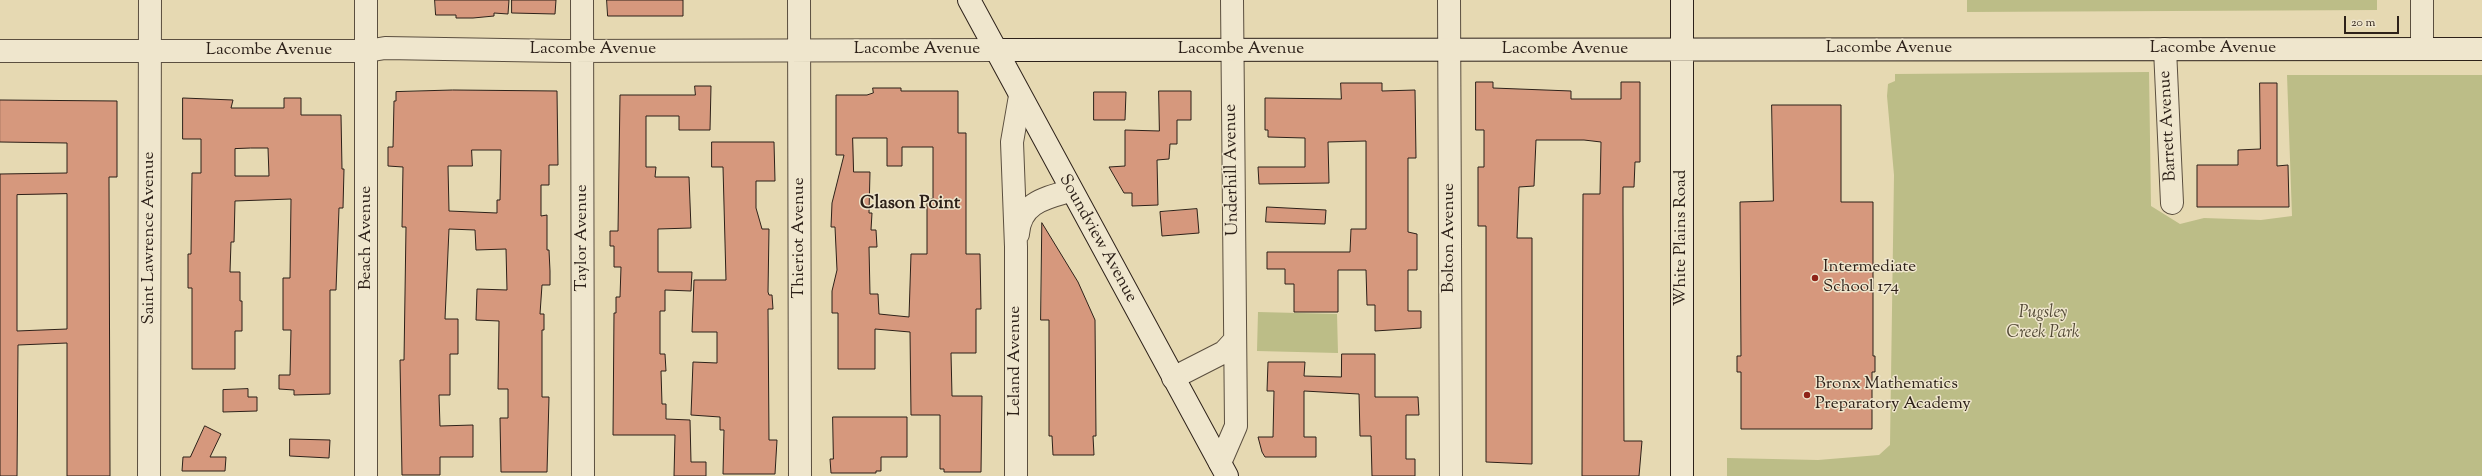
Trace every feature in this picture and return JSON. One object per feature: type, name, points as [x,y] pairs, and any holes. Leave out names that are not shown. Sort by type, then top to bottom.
[{"type":"street","name":"Saint Lawrence Avenue","points":[[149,476],[150,0]]},
{"type":"street","name":"Beach Avenue","points":[[366,0],[366,476]]},
{"type":"street","name":"Taylor Avenue","points":[[582,0],[583,476]]},
{"type":"street","name":"Thieriot Avenue","points":[[799,0],[800,476]]},
{"type":"street","name":"Soundview Avenue","points":[[969,0],[1070,191],[1224,469]]},
{"type":"street","name":"Underhill Avenue","points":[[1224,469],[1236,426],[1232,0]]},
{"type":"street","name":"Bolton Avenue","points":[[1449,0],[1451,476]]},
{"type":"street","name":"White Plains Road","points":[[1682,0],[1682,476]]},
{"type":"street","points":[[2422,0],[2422,49]]},
{"type":"street","name":"Lacombe Avenue","points":[[0,51],[367,51],[385,48],[582,51],[2482,49]]},
{"type":"street","name":"Barrett Avenue","points":[[2165,49],[2172,203]]},
{"type":"street","name":"Leland Avenue","points":[[1016,476],[1016,247],[1012,142],[1020,96]]},
{"type":"street","name":"Leland Avenue","points":[[1016,247],[1018,224],[1030,205],[1044,198],[1070,191]]},
{"type":"street","points":[[1173,378],[1224,352],[1235,340]]},
{"type":"green space","points":[[1967,0],[2377,0],[2377,10],[1967,12]]},
{"type":"green space","name":"Pugsley Creek Park","points":[[2149,72],[2151,206],[2180,224],[2204,218],[2261,220],[2292,216],[2287,75],[2482,75],[2482,476],[1727,476],[1727,458],[1818,460],[1879,455],[1890,445],[1894,175],[1887,96],[1888,84],[1895,81],[1895,74]]},
{"type":"green space","points":[[1258,312],[1337,314],[1338,353],[1257,351]]},
{"type":"building","points":[[435,0],[509,0],[508,14],[494,13],[494,16],[473,18],[456,18],[456,15],[436,15]]},
{"type":"building","points":[[512,0],[556,0],[555,14],[512,13]]},
{"type":"building","points":[[607,0],[683,0],[683,16],[608,16]]},
{"type":"building","points":[[1476,82],[1493,82],[1493,88],[1571,91],[1571,99],[1621,99],[1621,82],[1640,82],[1640,162],[1635,162],[1634,187],[1623,187],[1624,441],[1642,441],[1639,476],[1582,476],[1583,194],[1600,194],[1601,142],[1584,140],[1536,140],[1534,186],[1519,187],[1517,238],[1532,238],[1532,464],[1486,462],[1486,226],[1478,226],[1478,167],[1484,167],[1484,130],[1476,130]]},
{"type":"building","points":[[1341,83],[1382,83],[1382,91],[1415,90],[1416,158],[1408,158],[1408,232],[1417,234],[1417,270],[1408,270],[1408,311],[1421,311],[1421,328],[1375,331],[1375,305],[1367,305],[1366,270],[1338,270],[1338,312],[1294,312],[1294,284],[1285,284],[1285,269],[1267,269],[1267,252],[1350,252],[1351,229],[1366,229],[1366,141],[1328,142],[1329,183],[1259,184],[1258,167],[1305,167],[1305,138],[1268,137],[1268,130],[1265,130],[1265,98],[1341,99]]},
{"type":"building","points":[[2260,83],[2277,83],[2277,166],[2288,165],[2289,207],[2197,207],[2197,165],[2238,165],[2238,150],[2260,149]]},
{"type":"building","points":[[695,86],[711,86],[710,130],[679,130],[679,116],[646,116],[646,167],[656,167],[655,177],[689,177],[691,228],[658,229],[658,272],[692,272],[691,291],[665,290],[665,311],[660,311],[660,354],[665,354],[666,371],[661,371],[662,404],[666,404],[666,419],[690,420],[691,462],[706,462],[706,476],[674,476],[675,435],[613,435],[614,313],[616,313],[616,297],[620,297],[621,267],[614,267],[614,246],[610,246],[610,231],[618,231],[620,95],[695,95]]},
{"type":"building","points":[[873,88],[901,88],[901,91],[958,91],[958,133],[966,133],[966,254],[980,254],[981,309],[976,309],[976,353],[951,353],[952,396],[982,396],[981,472],[944,472],[944,469],[940,469],[940,415],[911,415],[910,332],[875,329],[875,369],[838,369],[838,313],[832,313],[832,291],[837,270],[835,227],[831,227],[832,203],[844,155],[836,155],[836,95],[867,95],[873,93]],"holes":[[[853,138],[887,138],[887,166],[902,166],[902,147],[933,147],[933,199],[927,199],[927,254],[911,254],[909,317],[879,314],[878,294],[870,294],[869,247],[877,247],[876,230],[871,230],[872,213],[869,213],[870,172],[854,172]]]},
{"type":"building","points":[[453,90],[557,91],[558,165],[549,165],[549,185],[541,185],[541,216],[547,215],[547,250],[549,250],[550,271],[550,285],[542,285],[540,314],[544,314],[544,330],[542,330],[542,397],[549,397],[547,472],[501,472],[500,418],[508,418],[508,389],[498,389],[499,321],[476,320],[477,289],[507,290],[506,249],[476,250],[475,230],[449,229],[445,319],[458,319],[458,354],[450,354],[450,395],[439,395],[440,426],[473,425],[473,457],[440,457],[440,475],[402,475],[400,360],[404,360],[406,227],[402,227],[403,167],[388,166],[388,147],[393,147],[394,101],[396,101],[396,92]],"holes":[[[472,150],[501,150],[500,200],[497,200],[497,213],[449,211],[448,166],[472,166]]]},
{"type":"building","points":[[1159,91],[1191,91],[1191,120],[1177,120],[1177,144],[1170,144],[1169,159],[1157,160],[1158,205],[1132,206],[1132,193],[1124,193],[1109,167],[1125,166],[1125,130],[1159,131]]},
{"type":"building","points":[[1094,92],[1126,92],[1125,120],[1094,120]]},
{"type":"building","points":[[183,98],[233,100],[231,108],[284,108],[284,98],[301,98],[301,115],[341,115],[342,169],[344,169],[343,208],[339,208],[336,290],[330,290],[330,394],[294,395],[294,390],[279,389],[279,375],[290,375],[291,330],[283,330],[283,278],[290,278],[291,199],[235,201],[234,242],[231,242],[230,272],[240,272],[242,331],[235,331],[235,369],[192,369],[192,288],[188,288],[188,254],[191,254],[192,173],[201,173],[201,139],[183,139]],"holes":[[[268,148],[269,176],[235,176],[235,149]]]},
{"type":"building","points":[[0,100],[117,101],[117,177],[109,177],[110,476],[67,476],[67,343],[18,345],[17,476],[0,476],[0,174],[67,173],[67,143],[0,142]],"holes":[[[67,194],[67,329],[17,331],[17,195]]]},
{"type":"building","points":[[1772,105],[1841,105],[1841,202],[1873,202],[1873,356],[1875,356],[1875,372],[1872,372],[1872,429],[1741,429],[1741,372],[1737,372],[1737,356],[1741,356],[1740,202],[1773,201]]},
{"type":"building","points":[[712,142],[774,142],[775,181],[756,181],[756,208],[762,229],[769,229],[768,292],[769,295],[772,295],[773,309],[768,309],[769,440],[777,440],[775,474],[723,474],[724,430],[720,430],[720,417],[691,415],[693,362],[717,363],[717,332],[692,332],[694,280],[726,280],[723,167],[712,167]]},
{"type":"building","points":[[1267,207],[1326,210],[1325,224],[1266,222]]},
{"type":"building","points":[[1197,209],[1199,233],[1162,236],[1160,212]]},
{"type":"building","points":[[1042,223],[1078,282],[1095,320],[1096,436],[1093,436],[1094,455],[1053,455],[1052,436],[1049,436],[1049,320],[1041,320]]},
{"type":"building","points":[[1342,354],[1375,354],[1375,397],[1418,397],[1419,415],[1406,415],[1406,459],[1415,459],[1415,476],[1372,476],[1371,436],[1360,436],[1359,394],[1304,391],[1304,437],[1316,437],[1316,457],[1265,457],[1262,452],[1258,437],[1273,437],[1274,391],[1267,391],[1268,362],[1305,362],[1304,376],[1341,377]]},
{"type":"building","points":[[248,389],[248,397],[257,397],[257,411],[223,412],[223,390]]},
{"type":"building","points":[[833,417],[907,417],[907,457],[881,457],[881,471],[876,471],[876,473],[831,473],[830,459],[833,459]]},
{"type":"building","points":[[205,426],[221,434],[210,457],[226,457],[225,471],[182,471],[183,457],[190,457]]},
{"type":"building","points":[[290,439],[330,440],[329,458],[290,456]]},
{"type":"place","name":"Intermediate School 174","points":[[1815,278]]},
{"type":"place","name":"Bronx Mathematics Preparatory Academy","points":[[1807,395]]},
{"type":"district","name":"Clason Point","points":[[910,205]]}]
